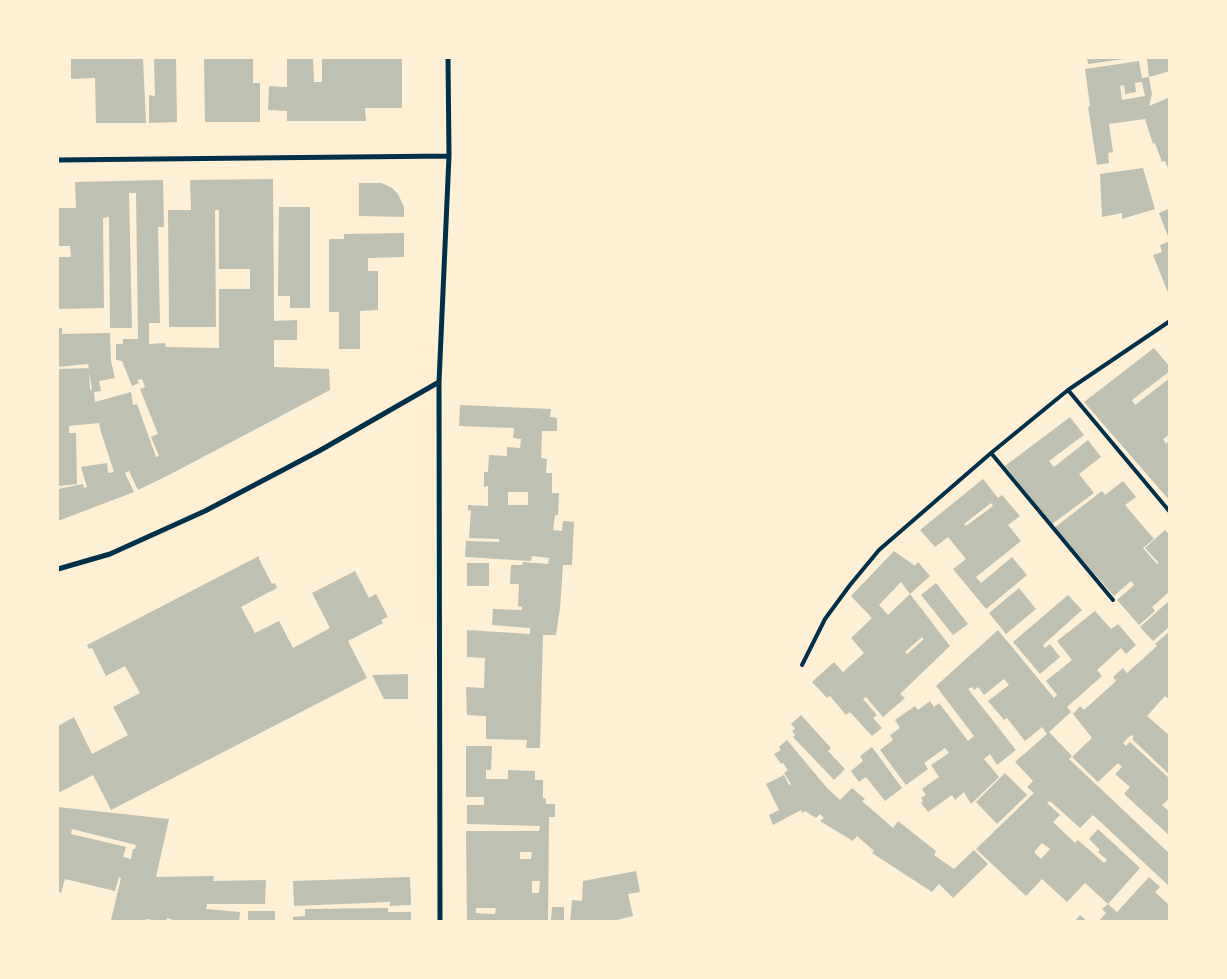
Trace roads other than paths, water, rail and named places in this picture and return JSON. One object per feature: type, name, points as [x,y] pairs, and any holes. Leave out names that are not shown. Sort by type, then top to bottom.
[{"type":"street","points":[[440,922],[439,382],[449,156],[448,58]]},
{"type":"street","points":[[58,160],[449,156]]},
{"type":"street","points":[[58,569],[110,554],[205,511],[319,451],[439,382]]},
{"type":"lane","points":[[802,665],[825,619],[879,550],[991,453],[1068,390],[1170,321]]},
{"type":"lane","points":[[1068,390],[1170,512]]},
{"type":"lane","points":[[991,453],[1113,600]]}]
